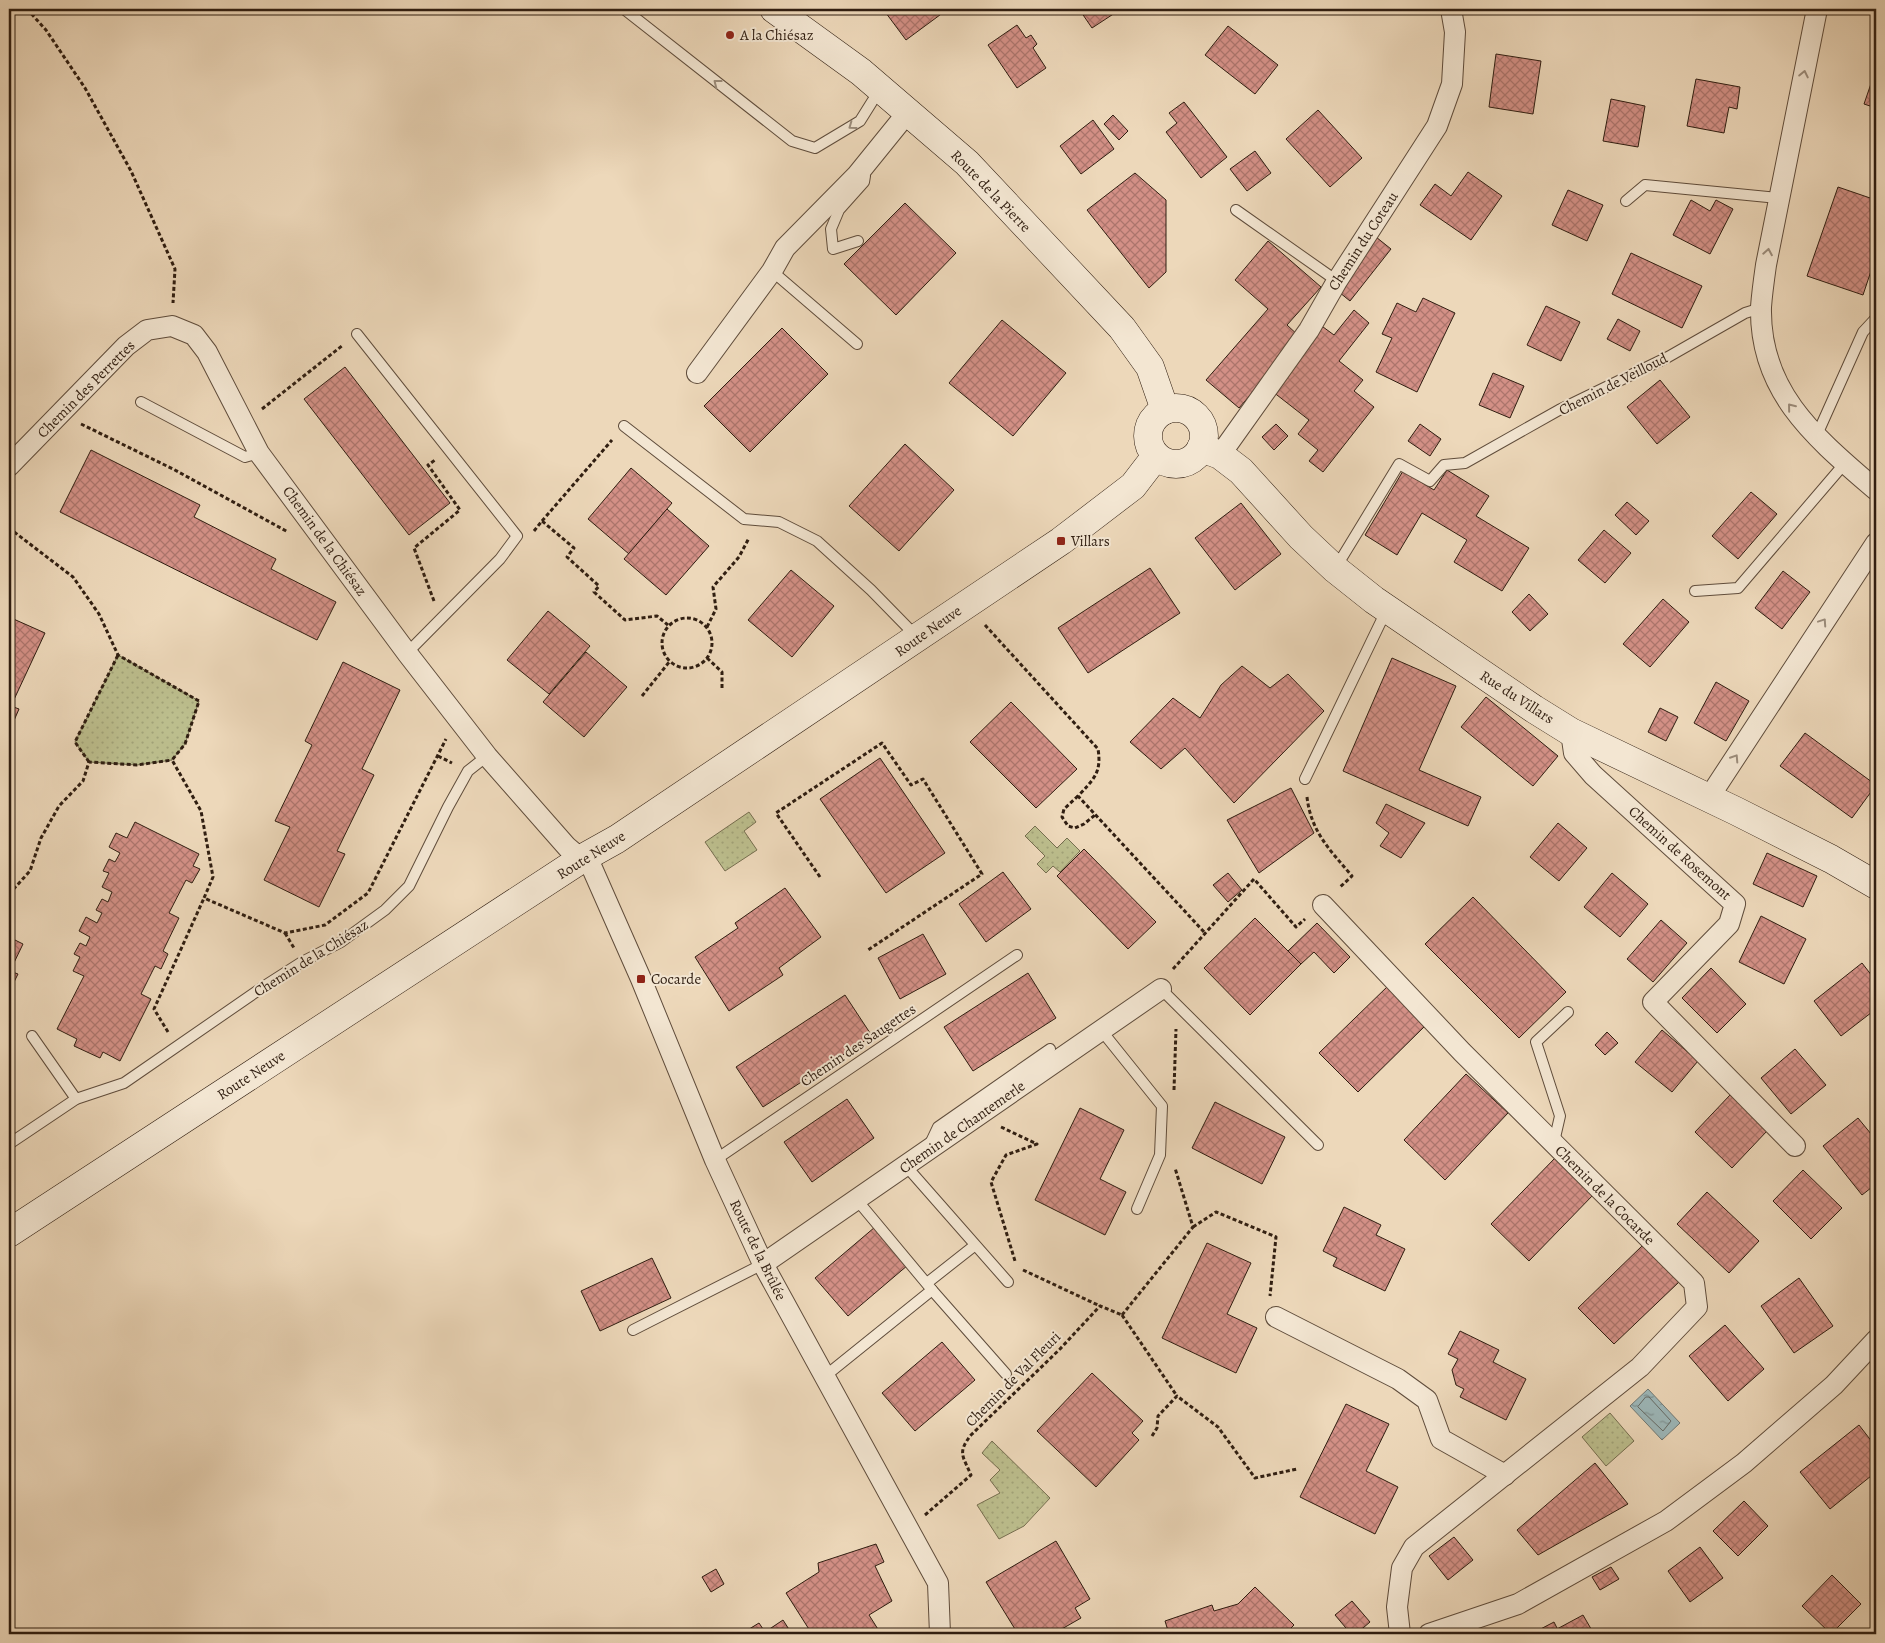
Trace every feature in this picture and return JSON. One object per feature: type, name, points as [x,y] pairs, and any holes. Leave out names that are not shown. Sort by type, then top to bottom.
[{"type":"main road","name":"Route de la Pierre","points":[[775,9],[809,32],[881,88],[967,163],[1122,328],[1150,367],[1166,410]]},
{"type":"main road","points":[[1184,409],[1199,420],[1211,451],[1180,463],[1163,461],[1156,456],[1151,448],[1148,430],[1158,414],[1166,410],[1184,409]]},
{"type":"main road","name":"Rue du Villars","points":[[1211,451],[1241,470],[1301,537],[1335,569],[1387,609],[1459,659],[1571,732],[1831,859],[1876,885]]},
{"type":"main road","name":"Route Neuve","points":[[9,1233],[583,858],[625,833],[918,638],[1094,517],[1133,486],[1156,456]]},
{"type":"street","name":"Chemin du Coteau","points":[[1211,451],[1308,330],[1337,281],[1437,126],[1452,84],[1456,32],[1451,9]]},
{"type":"street","points":[[1817,9],[1766,265],[1761,308],[1764,344],[1777,381],[1787,402],[1816,437],[1876,490]]},
{"type":"street","points":[[697,373],[772,271],[785,248],[871,159],[908,112]]},
{"type":"street","name":"Chemin des Perrettes","points":[[9,466],[126,346],[147,330],[172,326]]},
{"type":"street","name":"Chemin de la Chiésaz","points":[[172,326],[194,335],[207,352],[259,453],[407,653],[487,756],[568,847],[583,858]]},
{"type":"street","points":[[1708,799],[1876,543]]},
{"type":"street","name":"Chemin de Rosemont","points":[[1571,732],[1574,753],[1593,775],[1735,904],[1729,924],[1653,1002],[1795,1146]]},
{"type":"street","name":"Route de la Brûlée","points":[[583,858],[592,868],[641,979],[715,1160],[763,1264],[938,1583],[940,1634]]},
{"type":"street","name":"Chemin de la Cocarde","points":[[1323,905],[1455,1045],[1694,1283],[1697,1307],[1640,1367],[1414,1547],[1402,1568],[1398,1607],[1400,1634]]},
{"type":"street","name":"Chemin de Chantemerle","points":[[763,1264],[1161,989]]},
{"type":"street","points":[[1276,1317],[1398,1379],[1427,1400],[1441,1439],[1505,1475]]},
{"type":"street","points":[[1429,1634],[1518,1604],[1666,1521],[1744,1462],[1819,1398],[1876,1340]]},
{"type":"lane","points":[[624,9],[792,141],[815,148],[860,121],[881,88]]},
{"type":"lane","points":[[858,241],[833,249],[832,229],[839,210],[864,182],[871,159]]},
{"type":"lane","points":[[1626,201],[1645,185],[1778,198]]},
{"type":"lane","points":[[1236,210],[1337,281]]},
{"type":"lane","points":[[772,271],[856,344]]},
{"type":"lane","name":"Chemin de Veilloud","points":[[1335,569],[1399,464],[1430,480],[1444,464],[1465,463],[1559,410],[1668,357],[1745,313],[1761,308]]},
{"type":"lane","points":[[1816,437],[1863,332],[1876,318]]},
{"type":"lane","points":[[357,334],[517,536],[500,559],[407,653]]},
{"type":"lane","points":[[141,402],[245,457],[259,453]]},
{"type":"lane","points":[[624,426],[744,519],[778,522],[817,541],[871,590],[918,638]]},
{"type":"lane","points":[[1696,591],[1738,588],[1845,463]]},
{"type":"lane","points":[[1305,779],[1387,609]]},
{"type":"lane","name":"Chemin de la Chiésaz","points":[[9,1144],[76,1099],[124,1083],[266,985],[302,962],[341,942],[385,910],[409,886],[468,771],[487,756]]},
{"type":"lane","name":"Chemin des Saugettes","points":[[715,1160],[1017,955]]},
{"type":"lane","points":[[1161,989],[1318,1145]]},
{"type":"lane","points":[[1554,1142],[1560,1116],[1536,1042],[1568,1012]]},
{"type":"lane","points":[[1101,1030],[1162,1106],[1160,1154],[1138,1209]]},
{"type":"lane","points":[[32,1036],[76,1099]]},
{"type":"lane","points":[[926,1151],[938,1127],[1050,1049]]},
{"type":"lane","points":[[906,1166],[974,1246],[1008,1282]]},
{"type":"lane","points":[[857,1200],[1006,1374]]},
{"type":"lane","points":[[824,1377],[974,1246]]},
{"type":"lane","points":[[633,1330],[763,1264]]},
{"type":"path","points":[[27,9],[46,30],[84,88],[131,171],[156,224],[175,269],[172,326]]},
{"type":"path","points":[[255,414],[357,334]]},
{"type":"path","points":[[60,414],[173,469],[294,535]]},
{"type":"path","points":[[517,536],[530,535],[624,426]]},
{"type":"path","points":[[441,618],[414,548],[460,510],[428,465],[449,450]]},
{"type":"path","points":[[707,627],[716,610],[713,587],[740,557],[751,534],[744,519]]},
{"type":"path","points":[[542,521],[574,548],[567,557],[599,586],[594,592],[614,611],[625,620],[657,616],[668,625]]},
{"type":"path","points":[[9,528],[73,577],[99,614],[118,655],[199,701],[185,744],[172,760],[137,765],[90,762],[75,742],[118,655]]},
{"type":"path","points":[[684,617],[692,618],[707,627],[712,642],[707,658],[701,664],[685,668],[670,661],[662,647],[662,639],[668,625],[684,617]]},
{"type":"path","points":[[981,621],[1098,749],[1100,760],[1097,774],[1064,809],[1062,817],[1064,822],[1075,828],[1084,824],[1095,815]]},
{"type":"path","points":[[707,658],[722,672],[722,690]]},
{"type":"path","points":[[642,696],[670,661]]},
{"type":"path","points":[[204,898],[285,934],[325,925],[368,893],[449,732]]},
{"type":"path","points":[[820,877],[776,814],[882,743],[911,785],[923,780],[982,874],[868,950]]},
{"type":"path","points":[[172,760],[202,811],[214,877],[154,1009],[176,1048]]},
{"type":"path","points":[[9,894],[30,871],[41,838],[59,806],[83,781],[90,762]]},
{"type":"path","points":[[1161,989],[1171,970],[1254,879],[1296,927],[1323,905],[1352,876],[1318,835],[1309,816],[1305,779]]},
{"type":"path","points":[[1078,796],[1205,933]]},
{"type":"path","points":[[979,1115],[1037,1144],[1006,1155],[991,1182],[1017,1268],[1122,1315],[1177,1396],[1218,1427],[1255,1478],[1297,1469]]},
{"type":"path","points":[[1193,1227],[1216,1212],[1276,1237],[1269,1309],[1276,1317]]},
{"type":"path","name":"Chemin de Val Fleuri","points":[[910,1530],[971,1475],[961,1454],[963,1445],[971,1435],[1060,1349],[1100,1306]]},
{"type":"path","points":[[1152,1436],[1156,1428],[1158,1416],[1177,1396]]},
{"type":"green space","points":[[118,655],[199,701],[185,744],[172,760],[137,765],[89,762],[75,742]]},
{"type":"green space","points":[[749,812],[756,822],[744,831],[757,850],[725,871],[705,842]]},
{"type":"green space","points":[[1035,826],[1057,848],[1067,838],[1080,851],[1060,872],[1053,866],[1046,873],[1037,864],[1045,856],[1025,836]]},
{"type":"green space","points":[[1610,1413],[1634,1441],[1606,1466],[1582,1437]]},
{"type":"green space","points":[[992,1441],[1050,1498],[1024,1526],[999,1539],[977,1505],[1000,1493],[990,1480],[1000,1470],[982,1453]]},
{"type":"water","points":[[1648,1389],[1680,1423],[1662,1440],[1630,1406]]},
{"type":"building","points":[[883,9],[948,9],[906,40]]},
{"type":"building","points":[[1079,9],[1121,9],[1092,28]]},
{"type":"building","points":[[1590,9],[1612,9],[1612,13]]},
{"type":"building","points":[[1017,25],[1026,38],[1031,35],[1037,44],[1033,48],[1046,68],[1017,88],[988,45]]},
{"type":"building","points":[[1228,26],[1278,65],[1255,94],[1205,55]]},
{"type":"building","points":[[1496,54],[1541,61],[1533,114],[1489,107]]},
{"type":"building","points":[[1876,69],[1876,108],[1864,104]]},
{"type":"building","points":[[1696,79],[1740,87],[1737,109],[1729,107],[1724,133],[1687,126]]},
{"type":"building","points":[[1611,99],[1645,106],[1638,147],[1603,141]]},
{"type":"building","points":[[1184,102],[1227,157],[1201,178],[1166,132],[1177,123],[1169,113]]},
{"type":"building","points":[[1318,110],[1362,158],[1330,187],[1286,139]]},
{"type":"building","points":[[1113,115],[1128,131],[1119,140],[1104,124]]},
{"type":"building","points":[[1093,120],[1114,149],[1081,174],[1060,146]]},
{"type":"building","points":[[1255,151],[1271,173],[1247,191],[1230,169]]},
{"type":"building","points":[[1468,172],[1502,196],[1471,240],[1420,205],[1435,184],[1451,196]]},
{"type":"building","points":[[1135,173],[1166,200],[1166,272],[1149,288],[1087,210]]},
{"type":"building","points":[[1838,187],[1876,200],[1876,256],[1863,295],[1807,276]]},
{"type":"building","points":[[1568,190],[1603,205],[1587,241],[1552,225]]},
{"type":"building","points":[[1691,200],[1710,211],[1716,200],[1733,209],[1710,254],[1673,235]]},
{"type":"building","points":[[905,203],[956,253],[896,315],[844,264]]},
{"type":"building","points":[[1376,237],[1391,249],[1350,301],[1334,288]]},
{"type":"building","points":[[1268,241],[1321,287],[1287,325],[1300,337],[1239,408],[1206,380],[1268,309],[1235,280]]},
{"type":"building","points":[[1631,253],[1702,286],[1682,328],[1612,294]]},
{"type":"building","points":[[1423,298],[1455,313],[1417,392],[1376,372],[1392,338],[1382,334],[1397,303],[1416,312]]},
{"type":"building","points":[[1546,306],[1580,322],[1561,361],[1527,345]]},
{"type":"building","points":[[1354,310],[1369,323],[1339,361],[1363,380],[1354,391],[1374,407],[1323,472],[1309,461],[1318,450],[1298,434],[1309,420],[1268,388],[1319,324],[1334,335]]},
{"type":"building","points":[[1618,319],[1640,331],[1630,351],[1607,339]]},
{"type":"building","points":[[1002,320],[1066,373],[1013,436],[949,383]]},
{"type":"building","points":[[782,328],[828,374],[750,452],[704,406]]},
{"type":"building","points":[[345,367],[450,503],[409,535],[304,399]]},
{"type":"building","points":[[1493,373],[1524,386],[1510,418],[1479,405]]},
{"type":"building","points":[[1660,380],[1690,417],[1657,444],[1627,407]]},
{"type":"building","points":[[1276,424],[1288,436],[1274,450],[1262,437]]},
{"type":"building","points":[[1420,424],[1441,439],[1430,456],[1408,441]]},
{"type":"building","points":[[905,444],[954,490],[899,551],[849,506]]},
{"type":"building","points":[[91,450],[200,505],[194,517],[276,559],[271,569],[336,602],[317,640],[60,512]]},
{"type":"building","points":[[631,468],[672,503],[629,554],[588,519]]},
{"type":"building","points":[[1447,470],[1489,496],[1476,516],[1529,548],[1502,591],[1454,562],[1467,540],[1422,513],[1397,555],[1365,535],[1403,471],[1434,490]]},
{"type":"building","points":[[1751,492],[1777,514],[1738,559],[1712,536]]},
{"type":"building","points":[[1627,502],[1649,521],[1636,535],[1615,515]]},
{"type":"building","points":[[1241,503],[1281,554],[1235,590],[1195,538]]},
{"type":"building","points":[[667,509],[709,546],[666,595],[624,559]]},
{"type":"building","points":[[1604,530],[1631,553],[1605,583],[1578,560]]},
{"type":"building","points":[[1150,568],[1180,613],[1088,673],[1058,628]]},
{"type":"building","points":[[791,570],[834,606],[792,657],[748,620]]},
{"type":"building","points":[[1783,571],[1810,592],[1782,629],[1755,608]]},
{"type":"building","points":[[1529,594],[1548,614],[1530,631],[1512,612]]},
{"type":"building","points":[[1663,599],[1689,622],[1650,667],[1623,644]]},
{"type":"building","points":[[548,611],[590,646],[549,694],[507,660]]},
{"type":"building","points":[[9,617],[45,633],[11,706],[19,709],[9,732]]},
{"type":"building","points":[[586,652],[627,687],[584,737],[543,702]]},
{"type":"building","points":[[1392,658],[1456,686],[1419,770],[1481,797],[1468,826],[1343,771]]},
{"type":"building","points":[[343,662],[400,690],[362,769],[374,775],[337,851],[345,854],[319,907],[264,880],[290,827],[275,821],[312,745],[305,741]]},
{"type":"building","points":[[1242,666],[1270,688],[1288,674],[1324,711],[1234,803],[1185,748],[1161,769],[1130,742],[1173,698],[1200,718],[1221,685]]},
{"type":"building","points":[[1716,682],[1749,701],[1726,741],[1694,723]]},
{"type":"building","points":[[1486,697],[1558,756],[1533,786],[1461,727]]},
{"type":"building","points":[[1011,702],[1077,769],[1036,808],[970,742]]},
{"type":"building","points":[[1660,708],[1678,717],[1666,741],[1648,732]]},
{"type":"building","points":[[1805,733],[1876,785],[1852,818],[1780,766]]},
{"type":"building","points":[[880,758],[945,853],[886,893],[820,799]]},
{"type":"building","points":[[1291,788],[1314,833],[1259,873],[1227,820]]},
{"type":"building","points":[[1386,804],[1425,823],[1401,858],[1380,846],[1389,833],[1376,823]]},
{"type":"building","points":[[135,822],[199,854],[193,866],[200,869],[192,883],[186,880],[169,913],[179,918],[163,951],[168,954],[161,969],[155,966],[141,994],[151,999],[120,1061],[103,1052],[100,1058],[74,1046],[77,1039],[57,1029],[84,976],[73,971],[80,957],[74,954],[80,943],[86,946],[90,937],[79,931],[86,917],[97,923],[102,913],[96,910],[102,899],[108,902],[112,892],[102,887],[109,873],[103,871],[109,859],[115,862],[120,853],[109,847],[116,833],[127,838]]},
{"type":"building","points":[[1558,823],[1587,848],[1559,881],[1530,857]]},
{"type":"building","points":[[1084,849],[1156,922],[1128,949],[1057,876]]},
{"type":"building","points":[[1767,853],[1817,876],[1803,907],[1753,884]]},
{"type":"building","points":[[1003,872],[1031,909],[986,942],[959,904]]},
{"type":"building","points":[[1228,873],[1242,890],[1228,902],[1213,885]]},
{"type":"building","points":[[1612,873],[1648,904],[1620,937],[1584,907]]},
{"type":"building","points":[[785,888],[821,937],[779,968],[783,975],[729,1011],[695,957],[738,928],[735,923]]},
{"type":"building","points":[[1473,897],[1566,992],[1519,1038],[1425,944]]},
{"type":"building","points":[[1761,916],[1806,939],[1784,984],[1739,962]]},
{"type":"building","points":[[1255,918],[1301,964],[1250,1015],[1204,968]]},
{"type":"building","points":[[1661,920],[1687,943],[1653,982],[1627,959]]},
{"type":"building","points":[[1317,923],[1350,957],[1334,973],[1314,952],[1301,964],[1288,951]]},
{"type":"building","points":[[923,934],[946,974],[900,999],[878,958]]},
{"type":"building","points":[[9,937],[23,944],[10,971],[18,974],[9,992]]},
{"type":"building","points":[[1862,963],[1876,981],[1876,1009],[1841,1036],[1814,1001]]},
{"type":"building","points":[[1711,968],[1746,1004],[1717,1033],[1682,998]]},
{"type":"building","points":[[1028,973],[1056,1018],[973,1071],[944,1027]]},
{"type":"building","points":[[1389,985],[1427,1024],[1358,1092],[1319,1053]]},
{"type":"building","points":[[845,995],[872,1036],[763,1107],[736,1067]]},
{"type":"building","points":[[1662,1030],[1698,1061],[1672,1092],[1635,1062]]},
{"type":"building","points":[[1607,1032],[1618,1043],[1605,1055],[1595,1045]]},
{"type":"building","points":[[1795,1049],[1826,1085],[1791,1114],[1761,1078]]},
{"type":"building","points":[[1466,1074],[1508,1113],[1445,1180],[1404,1140]]},
{"type":"building","points":[[1730,1095],[1767,1131],[1732,1168],[1695,1132]]},
{"type":"building","points":[[847,1099],[874,1138],[812,1182],[784,1142]]},
{"type":"building","points":[[1215,1102],[1285,1137],[1262,1184],[1192,1148]]},
{"type":"building","points":[[1080,1108],[1124,1130],[1100,1179],[1126,1192],[1105,1235],[1035,1200]]},
{"type":"building","points":[[1858,1118],[1876,1140],[1876,1184],[1862,1195],[1823,1146]]},
{"type":"building","points":[[1556,1157],[1594,1194],[1529,1261],[1491,1224]]},
{"type":"building","points":[[1803,1170],[1842,1208],[1811,1239],[1773,1201]]},
{"type":"building","points":[[1707,1192],[1759,1241],[1729,1273],[1677,1224]]},
{"type":"building","points":[[1344,1207],[1381,1225],[1376,1235],[1405,1249],[1385,1291],[1333,1266],[1337,1258],[1323,1251]]},
{"type":"building","points":[[875,1227],[908,1265],[848,1316],[815,1278]]},
{"type":"building","points":[[1207,1243],[1251,1263],[1227,1314],[1257,1328],[1236,1373],[1162,1338]]},
{"type":"building","points":[[1643,1245],[1679,1282],[1614,1344],[1578,1308]]},
{"type":"building","points":[[652,1258],[671,1298],[600,1331],[581,1291]]},
{"type":"building","points":[[1799,1278],[1833,1326],[1794,1353],[1761,1306]]},
{"type":"building","points":[[1725,1325],[1764,1369],[1728,1401],[1689,1356]]},
{"type":"building","points":[[1460,1331],[1499,1350],[1493,1362],[1526,1379],[1506,1420],[1460,1397],[1464,1389],[1456,1385],[1452,1370],[1458,1359],[1448,1354]]},
{"type":"building","points":[[942,1342],[975,1380],[915,1431],[882,1393]]},
{"type":"building","points":[[1092,1373],[1143,1421],[1132,1433],[1139,1440],[1096,1487],[1037,1431]]},
{"type":"building","points":[[1346,1404],[1389,1424],[1366,1471],[1398,1487],[1375,1534],[1300,1497]]},
{"type":"building","points":[[1859,1425],[1876,1447],[1876,1472],[1830,1509],[1800,1472]]},
{"type":"building","points":[[1595,1463],[1628,1504],[1538,1555],[1517,1530]]},
{"type":"building","points":[[1744,1501],[1768,1526],[1738,1556],[1713,1531]]},
{"type":"building","points":[[1454,1537],[1473,1560],[1448,1580],[1429,1556]]},
{"type":"building","points":[[1056,1541],[1090,1599],[1075,1608],[1081,1618],[1053,1634],[1018,1634],[986,1582]]},
{"type":"building","points":[[876,1544],[884,1562],[875,1566],[892,1601],[869,1615],[881,1634],[812,1634],[786,1593],[819,1572],[818,1563]]},
{"type":"building","points":[[1700,1547],[1723,1578],[1690,1602],[1668,1571]]},
{"type":"building","points":[[1611,1567],[1619,1579],[1600,1590],[1592,1577]]},
{"type":"building","points":[[716,1569],[724,1584],[711,1592],[702,1577]]},
{"type":"building","points":[[1832,1575],[1861,1604],[1831,1634],[1802,1606]]},
{"type":"building","points":[[1255,1587],[1294,1625],[1285,1634],[1257,1634],[1254,1631],[1248,1634],[1169,1634],[1165,1621],[1212,1605],[1214,1611],[1238,1604]]},
{"type":"building","points":[[1352,1601],[1370,1622],[1356,1634],[1351,1634],[1335,1615]]},
{"type":"building","points":[[1583,1615],[1594,1634],[1560,1634],[1557,1629]]},
{"type":"building","points":[[783,1620],[792,1634],[741,1634],[759,1623],[765,1632]]},
{"type":"building","points":[[1554,1622],[1560,1634],[1531,1634]]},
{"type":"place","name":"A la Chiésaz","points":[[730,35]]},
{"type":"place","name":"Villars","points":[[1061,541]]},
{"type":"place","name":"Cocarde","points":[[641,979]]}]
